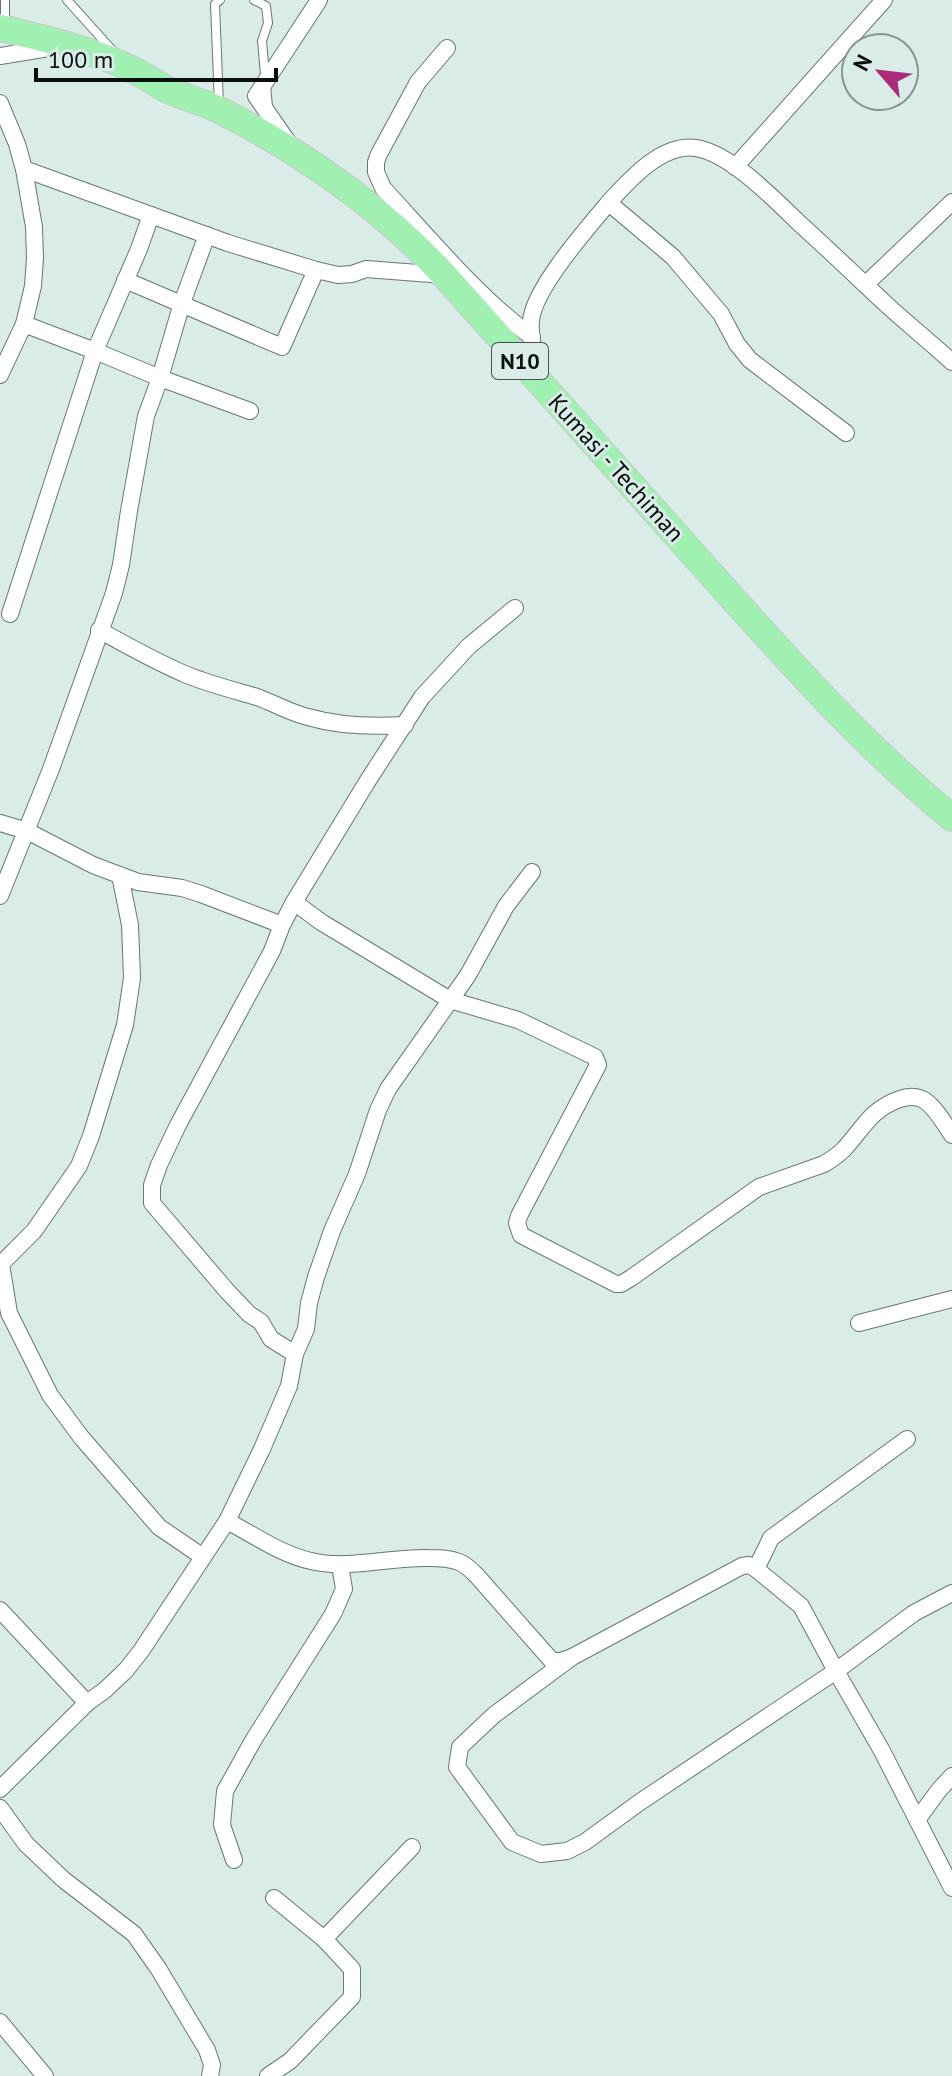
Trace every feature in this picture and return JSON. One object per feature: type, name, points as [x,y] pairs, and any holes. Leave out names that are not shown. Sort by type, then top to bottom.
[{"type":"highway","name":"Kumasi - Techiman","points":[[2,28],[65,45],[127,67],[168,89],[219,110],[295,153],[394,225],[444,275],[845,721],[899,774],[952,818]]},
{"type":"street","points":[[295,153],[256,96],[319,0]]},
{"type":"street","points":[[735,167],[884,0]]},
{"type":"street","points":[[0,56],[65,45]]},
{"type":"street","points":[[447,48],[418,82],[396,120],[376,162],[376,172],[383,188],[484,296],[507,319],[532,337]]},
{"type":"street","points":[[0,103],[24,169],[34,227],[35,258],[33,286],[24,324],[0,375]]},
{"type":"street","points":[[577,425],[534,381],[536,366],[531,320],[541,294],[567,255],[629,179],[663,155],[681,149],[697,148],[714,155],[762,188],[952,362]]},
{"type":"street","points":[[24,169],[207,235],[316,270],[338,275],[366,269],[444,275]]},
{"type":"street","points":[[866,284],[952,202]]},
{"type":"street","points":[[609,203],[673,257],[721,314],[737,344],[750,360],[846,433]]},
{"type":"street","points":[[10,614],[95,351],[151,215]]},
{"type":"street","points":[[0,896],[51,769],[114,593],[146,416],[207,235]]},
{"type":"street","points":[[125,280],[282,347],[316,270]]},
{"type":"street","points":[[24,324],[250,411]]},
{"type":"street","points":[[295,1354],[271,1339],[261,1322],[227,1291],[152,1203],[152,1185],[178,1125],[272,951],[294,902],[367,782],[422,697],[469,646],[515,608]]},
{"type":"street","points":[[99,630],[188,676],[307,717],[362,726],[405,725]]},
{"type":"street","points":[[0,823],[27,831],[93,865],[138,882],[182,888],[282,925]]},
{"type":"street","points":[[0,1789],[87,1703],[126,1670],[227,1521],[289,1386],[295,1354],[306,1329],[316,1277],[357,1174],[378,1110],[388,1089],[481,954],[506,906],[532,872]]},
{"type":"street","points":[[120,875],[130,925],[132,978],[121,1039],[79,1166],[34,1231],[1,1264],[9,1313],[50,1395],[81,1437],[159,1527],[203,1557]]},
{"type":"street","points":[[294,902],[321,922],[450,1000],[518,1020],[598,1060],[517,1223],[521,1235],[616,1284],[631,1278],[759,1187],[834,1158],[885,1104],[908,1096],[925,1101],[952,1135]]},
{"type":"street","points":[[859,1323],[952,1299]]},
{"type":"street","points":[[756,1569],[771,1538],[907,1439]]},
{"type":"street","points":[[227,1521],[312,1562],[340,1565],[402,1558],[456,1560],[478,1577],[552,1661],[572,1657],[749,1565],[801,1606],[882,1751],[952,1888]]},
{"type":"street","points":[[234,1860],[222,1825],[225,1791],[333,1614],[344,1589],[340,1565]]},
{"type":"street","points":[[572,1657],[494,1715],[460,1747],[457,1767],[512,1842],[541,1854],[567,1851],[585,1842],[836,1671],[914,1613],[952,1593]]},
{"type":"street","points":[[0,1610],[87,1703]]},
{"type":"street","points":[[917,1820],[952,1776]]},
{"type":"street","points":[[0,1808],[26,1844],[134,1934],[207,2050],[212,2065],[210,2076]]},
{"type":"street","points":[[324,1939],[412,1847]]},
{"type":"street","points":[[268,2076],[290,2061],[352,1997],[352,1969],[324,1939],[274,1898]]},
{"type":"street","points":[[0,2022],[45,2076]]},
{"type":"lane","points":[[2,28],[5,0]]},
{"type":"lane","points":[[67,0],[127,67]]},
{"type":"lane","points":[[219,110],[215,4],[220,0]]},
{"type":"lane","points":[[254,0],[266,6],[267,14],[268,23],[262,41],[271,139]]}]
